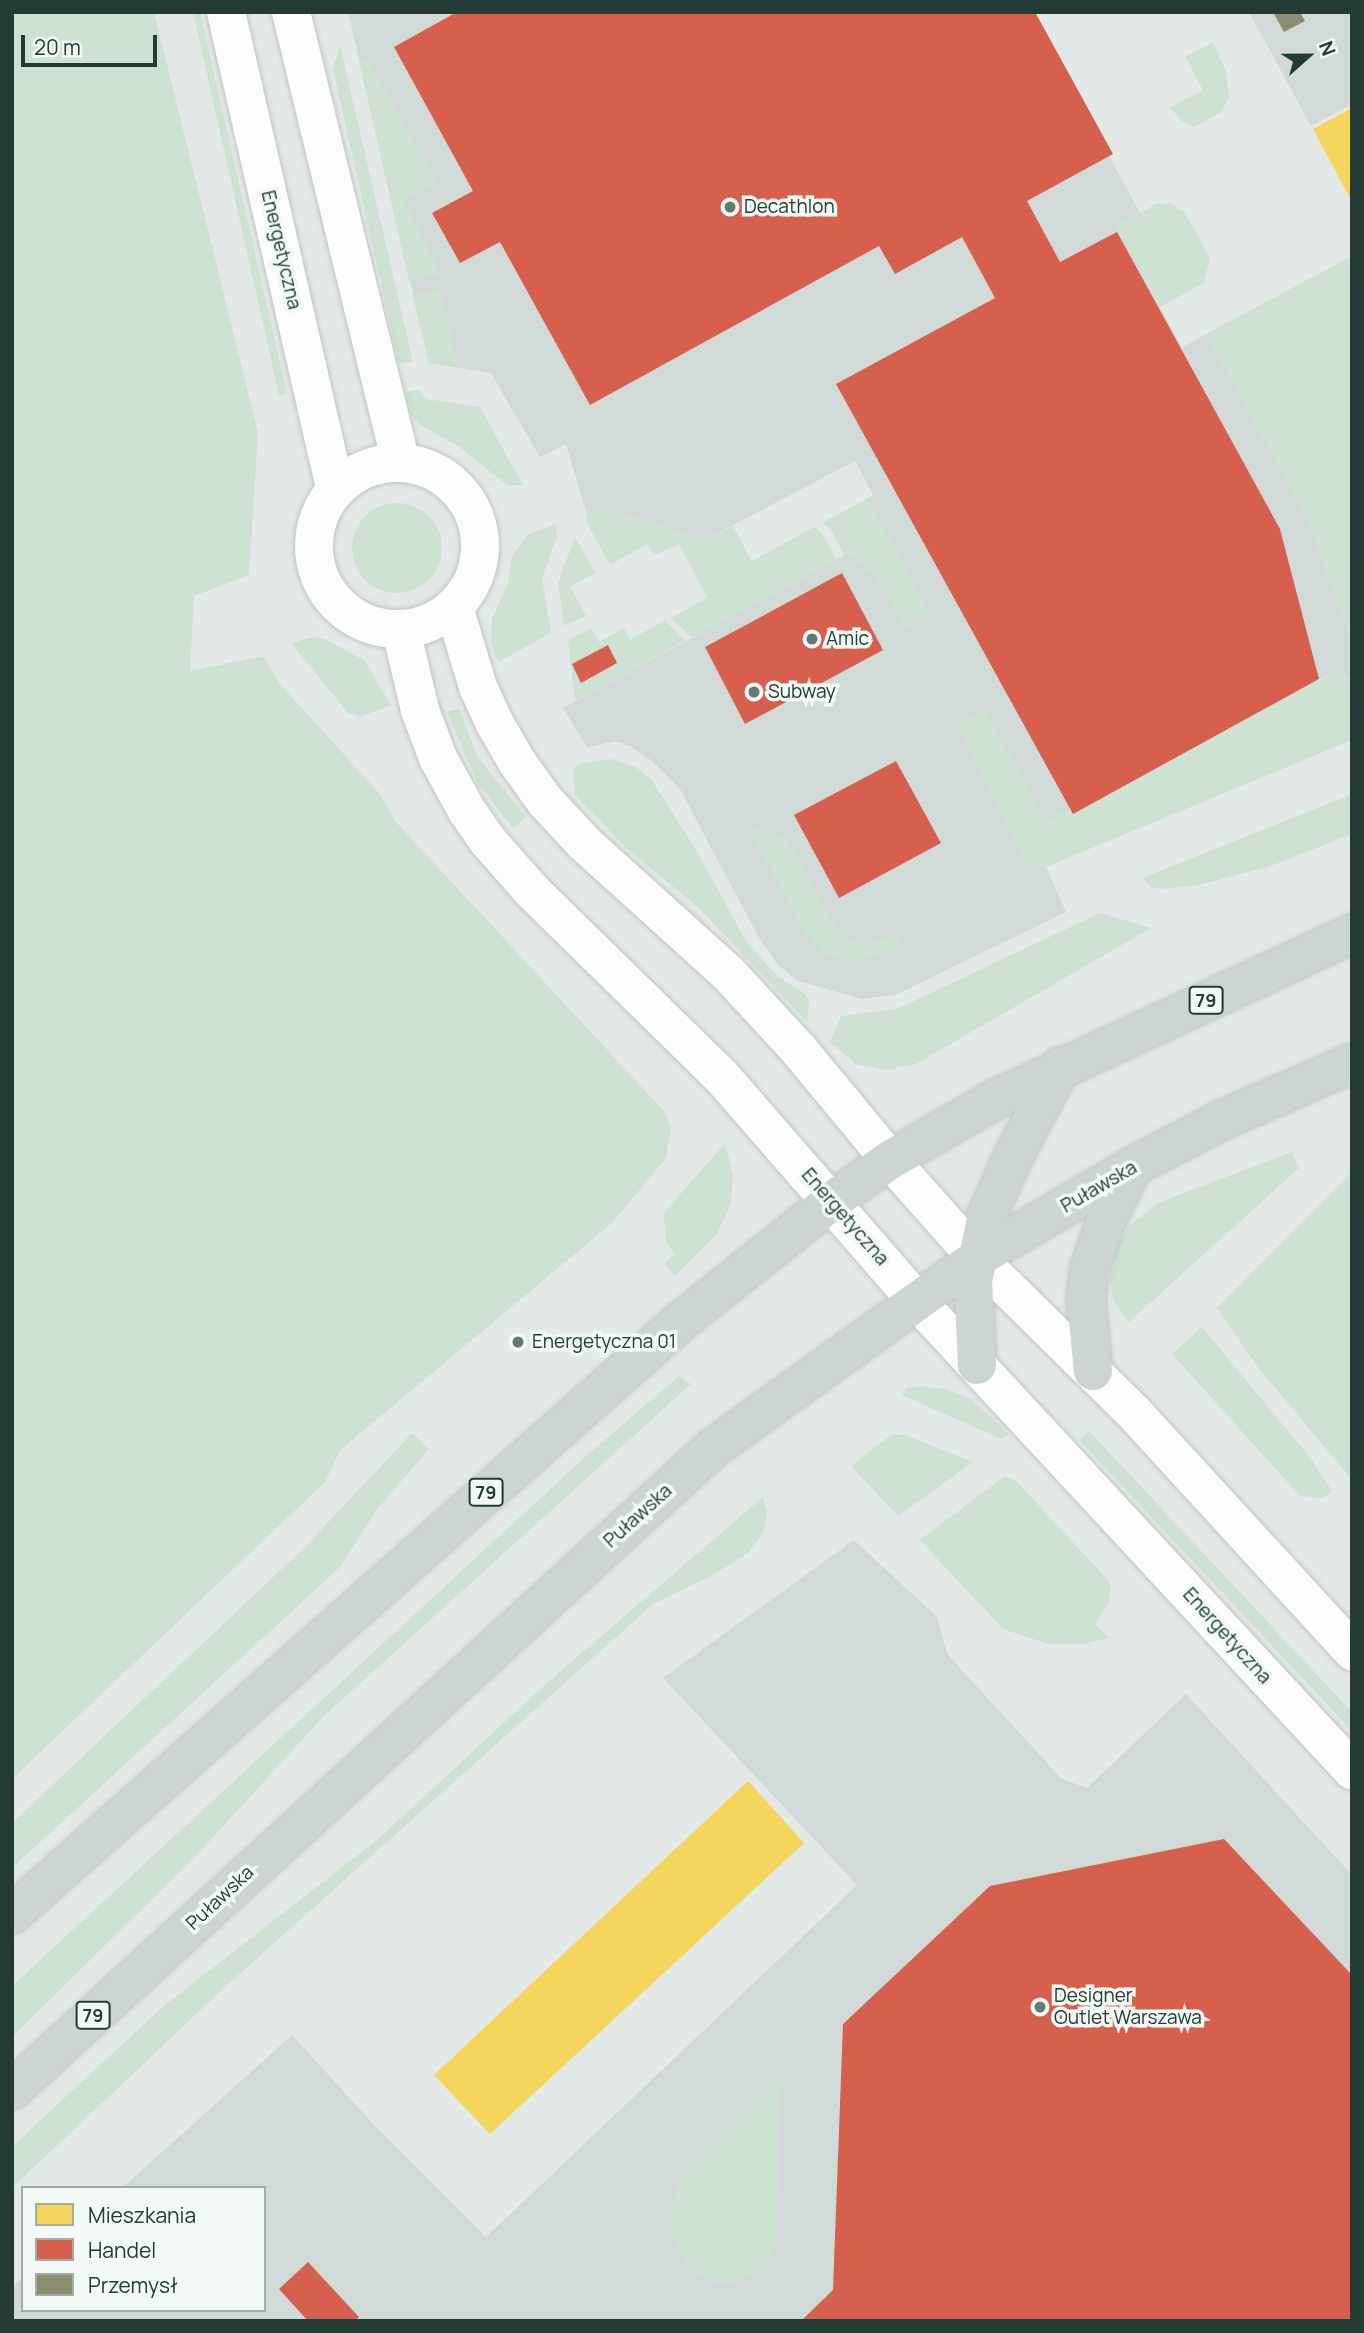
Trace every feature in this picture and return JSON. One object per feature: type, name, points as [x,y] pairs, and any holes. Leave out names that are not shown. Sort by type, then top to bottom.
[{"type":"main road","name":"79","points":[[12,1914],[680,1322],[832,1201],[890,1160],[992,1101],[1061,1066],[1352,934]]},
{"type":"main road","name":"Puławska","points":[[12,2090],[713,1448],[977,1258],[1132,1167],[1220,1121],[1352,1063]]},
{"type":"main road","points":[[977,1365],[973,1282],[987,1215],[1015,1153],[1061,1066]]},
{"type":"main road","points":[[1093,1371],[1086,1299],[1090,1268],[1106,1221],[1132,1167]]},
{"type":"street","name":"Energetyczna","points":[[226,12],[335,488]]},
{"type":"street","points":[[290,12],[401,462]]},
{"type":"street","points":[[401,462],[427,467],[450,481],[468,501],[479,526],[480,555],[472,584],[454,607],[429,623],[401,630],[372,626],[346,613],[326,592],[315,566],[313,539],[320,512],[335,488],[365,468],[401,462]]},
{"type":"street","points":[[454,607],[478,687],[495,724],[517,762],[545,801],[584,843],[728,973],[799,1050],[890,1160],[977,1258],[1093,1371],[1352,1651]]},
{"type":"street","name":"Energetyczna","points":[[401,630],[416,696],[438,758],[467,811],[488,841],[532,891],[722,1077],[916,1301],[1352,1770]]},
{"type":"shaded area","points":[[348,12],[1031,12],[1140,213],[1116,227],[1182,348],[1206,334],[1306,515],[1346,625],[1352,627],[1352,678],[1333,672],[1046,823],[985,711],[957,726],[1026,862],[1046,867],[1066,912],[895,995],[862,999],[798,981],[778,965],[758,936],[680,789],[652,761],[630,746],[616,741],[587,747],[563,708],[848,553],[875,576],[906,627],[930,614],[867,499],[873,495],[855,461],[712,536],[691,536],[632,515],[586,511],[566,444],[540,457],[491,373],[429,363]]},
{"type":"shaded area","points":[[1249,12],[1352,12],[1352,104],[1311,126]]},
{"type":"shaded area","name":"Designer Outlet Warszawa","points":[[854,1540],[937,1617],[947,1654],[1062,1779],[1087,1788],[1186,1694],[1352,1875],[1352,2321],[12,2321],[12,2287],[21,2280],[21,2312],[266,2312],[266,2186],[124,2186],[292,2035],[377,2128],[486,2237],[857,1885],[663,1678]]},
{"type":"green space","points":[[12,12],[154,12],[258,432],[249,575],[194,596],[190,671],[263,656],[279,683],[380,794],[395,821],[664,1111],[671,1127],[666,1158],[613,1222],[340,1450],[325,1482],[12,1779]]},
{"type":"green space","points":[[193,12],[200,12],[287,393],[279,395]]},
{"type":"green space","points":[[1213,42],[1226,71],[1229,96],[1222,112],[1194,127],[1183,122],[1170,108],[1203,90],[1185,57]]},
{"type":"green space","points":[[340,45],[413,362],[399,364],[333,69]]},
{"type":"green space","points":[[368,60],[437,182],[404,200],[441,274],[409,281],[359,61]]},
{"type":"green space","points":[[1156,204],[1172,204],[1186,214],[1210,258],[1204,283],[1160,307],[1116,227]]},
{"type":"green space","points":[[1352,256],[1352,627],[1346,625],[1306,515],[1206,334]]},
{"type":"green space","points":[[441,289],[457,365],[429,363],[412,294]]},
{"type":"green space","points":[[418,390],[426,399],[480,407],[523,485],[507,485],[458,446],[419,424],[411,414],[405,393]]},
{"type":"green space","points":[[867,499],[930,614],[906,627],[875,576],[848,553],[844,555],[830,528],[822,523]]},
{"type":"green space","points":[[397,503],[414,506],[429,516],[439,531],[442,548],[439,565],[429,580],[414,590],[397,593],[380,590],[365,580],[355,565],[352,548],[355,531],[365,516],[380,506]]},
{"type":"green space","points":[[586,511],[632,515],[691,536],[712,536],[733,526],[752,561],[814,527],[822,533],[836,559],[692,638],[671,618],[707,598],[679,544],[654,555],[648,544],[610,565],[587,523]]},
{"type":"green space","points":[[556,524],[557,536],[542,578],[551,633],[498,662],[491,643],[492,619],[508,583],[512,556],[527,535]]},
{"type":"green space","points":[[575,537],[596,573],[570,586],[586,616],[564,626],[558,583]]},
{"type":"green space","points":[[665,620],[685,641],[575,701],[568,640],[591,628],[599,642],[624,628],[630,640]]},
{"type":"green space","points":[[314,637],[325,639],[365,661],[391,706],[361,716],[348,713],[291,643]]},
{"type":"green space","points":[[1334,672],[1352,678],[1352,740],[1046,867],[1026,863],[956,726],[985,711],[1047,823]]},
{"type":"green space","points":[[459,708],[477,756],[526,817],[513,828],[479,785],[466,757],[447,712]]},
{"type":"green space","points":[[612,759],[637,768],[651,779],[695,848],[746,941],[777,976],[805,994],[809,1001],[807,1022],[699,908],[626,848],[575,795],[573,768],[583,763]]},
{"type":"green space","points":[[1352,794],[1352,834],[1268,867],[1202,884],[1167,889],[1151,887],[1142,878]]},
{"type":"green space","points":[[749,827],[777,833],[789,842],[834,924],[850,940],[864,945],[895,935],[902,939],[902,949],[851,962],[827,955],[800,927]]},
{"type":"green space","points":[[1100,913],[1151,928],[916,1064],[886,1070],[856,1064],[830,1042],[841,1016],[897,1009]]},
{"type":"green space","points":[[725,1143],[733,1175],[731,1203],[717,1234],[675,1276],[664,1263],[675,1254],[667,1244],[663,1214]]},
{"type":"green space","points":[[1292,1152],[1299,1168],[1129,1322],[1114,1301],[1110,1282],[1116,1248],[1129,1226],[1158,1203]]},
{"type":"green space","points":[[1352,1172],[1352,1474],[1349,1476],[1259,1369],[1217,1308]]},
{"type":"green space","points":[[1202,1327],[1312,1460],[1332,1491],[1323,1498],[1300,1496],[1172,1354]]},
{"type":"green space","points":[[679,1376],[691,1384],[323,1717],[194,1858],[12,2037],[12,1986],[584,1458]]},
{"type":"green space","points":[[906,1388],[946,1389],[971,1399],[1009,1434],[1001,1439],[902,1395]]},
{"type":"green space","points":[[1089,1431],[1352,1712],[1352,1731],[1079,1440]]},
{"type":"green space","points":[[412,1433],[429,1449],[379,1507],[339,1568],[12,1868],[12,1823],[303,1549]]},
{"type":"green space","points":[[891,1435],[905,1435],[973,1462],[898,1516],[851,1466]]},
{"type":"green space","points":[[1005,1476],[1015,1480],[1108,1580],[1111,1590],[1108,1604],[1095,1624],[1109,1638],[1083,1644],[1048,1644],[1003,1629],[920,1540]]},
{"type":"green space","points":[[763,1497],[767,1512],[763,1533],[748,1553],[711,1576],[653,1604],[226,1986],[12,2188],[12,2147],[90,2074],[164,2006],[377,1840],[548,1682]]},
{"type":"green space","points":[[781,2080],[776,2246],[760,2271],[738,2282],[712,2283],[691,2269],[681,2255],[670,2227],[672,2204],[682,2176]]},
{"type":"building: Mieszkania","points":[[1352,108],[1352,202],[1313,129]]},
{"type":"building: Mieszkania","points":[[748,1781],[804,1843],[490,2134],[434,2075]]},
{"type":"building: Handel","points":[[457,12],[1035,12],[1113,154],[1027,201],[1060,262],[1117,232],[1280,529],[1319,679],[1073,814],[836,384],[995,298],[962,237],[895,274],[879,246],[590,405],[500,242],[460,263],[432,213],[473,191],[394,47]]},
{"type":"building: Handel","points":[[842,573],[883,650],[745,724],[705,647]]},
{"type":"building: Handel","points":[[608,645],[617,663],[581,683],[572,664]]},
{"type":"building: Handel","points":[[896,761],[941,843],[839,898],[794,815]]},
{"type":"building: Handel","points":[[1224,1839],[1352,1975],[1352,2321],[801,2321],[833,2290],[843,2024],[990,1886]]},
{"type":"building: Handel","points":[[308,2262],[359,2317],[355,2321],[308,2321],[279,2289]]},
{"type":"building: Przemysł","points":[[1273,12],[1300,12],[1305,21],[1284,32]]},
{"type":"place","name":"Decathlon","points":[[730,207]]},
{"type":"place","name":"Amic","points":[[812,639]]},
{"type":"place","name":"Subway","points":[[754,692]]},
{"type":"place","name":"Energetyczna 01","points":[[518,1342]]},
{"type":"place","name":"Designer Outlet Warszawa","points":[[1040,2007]]}]
